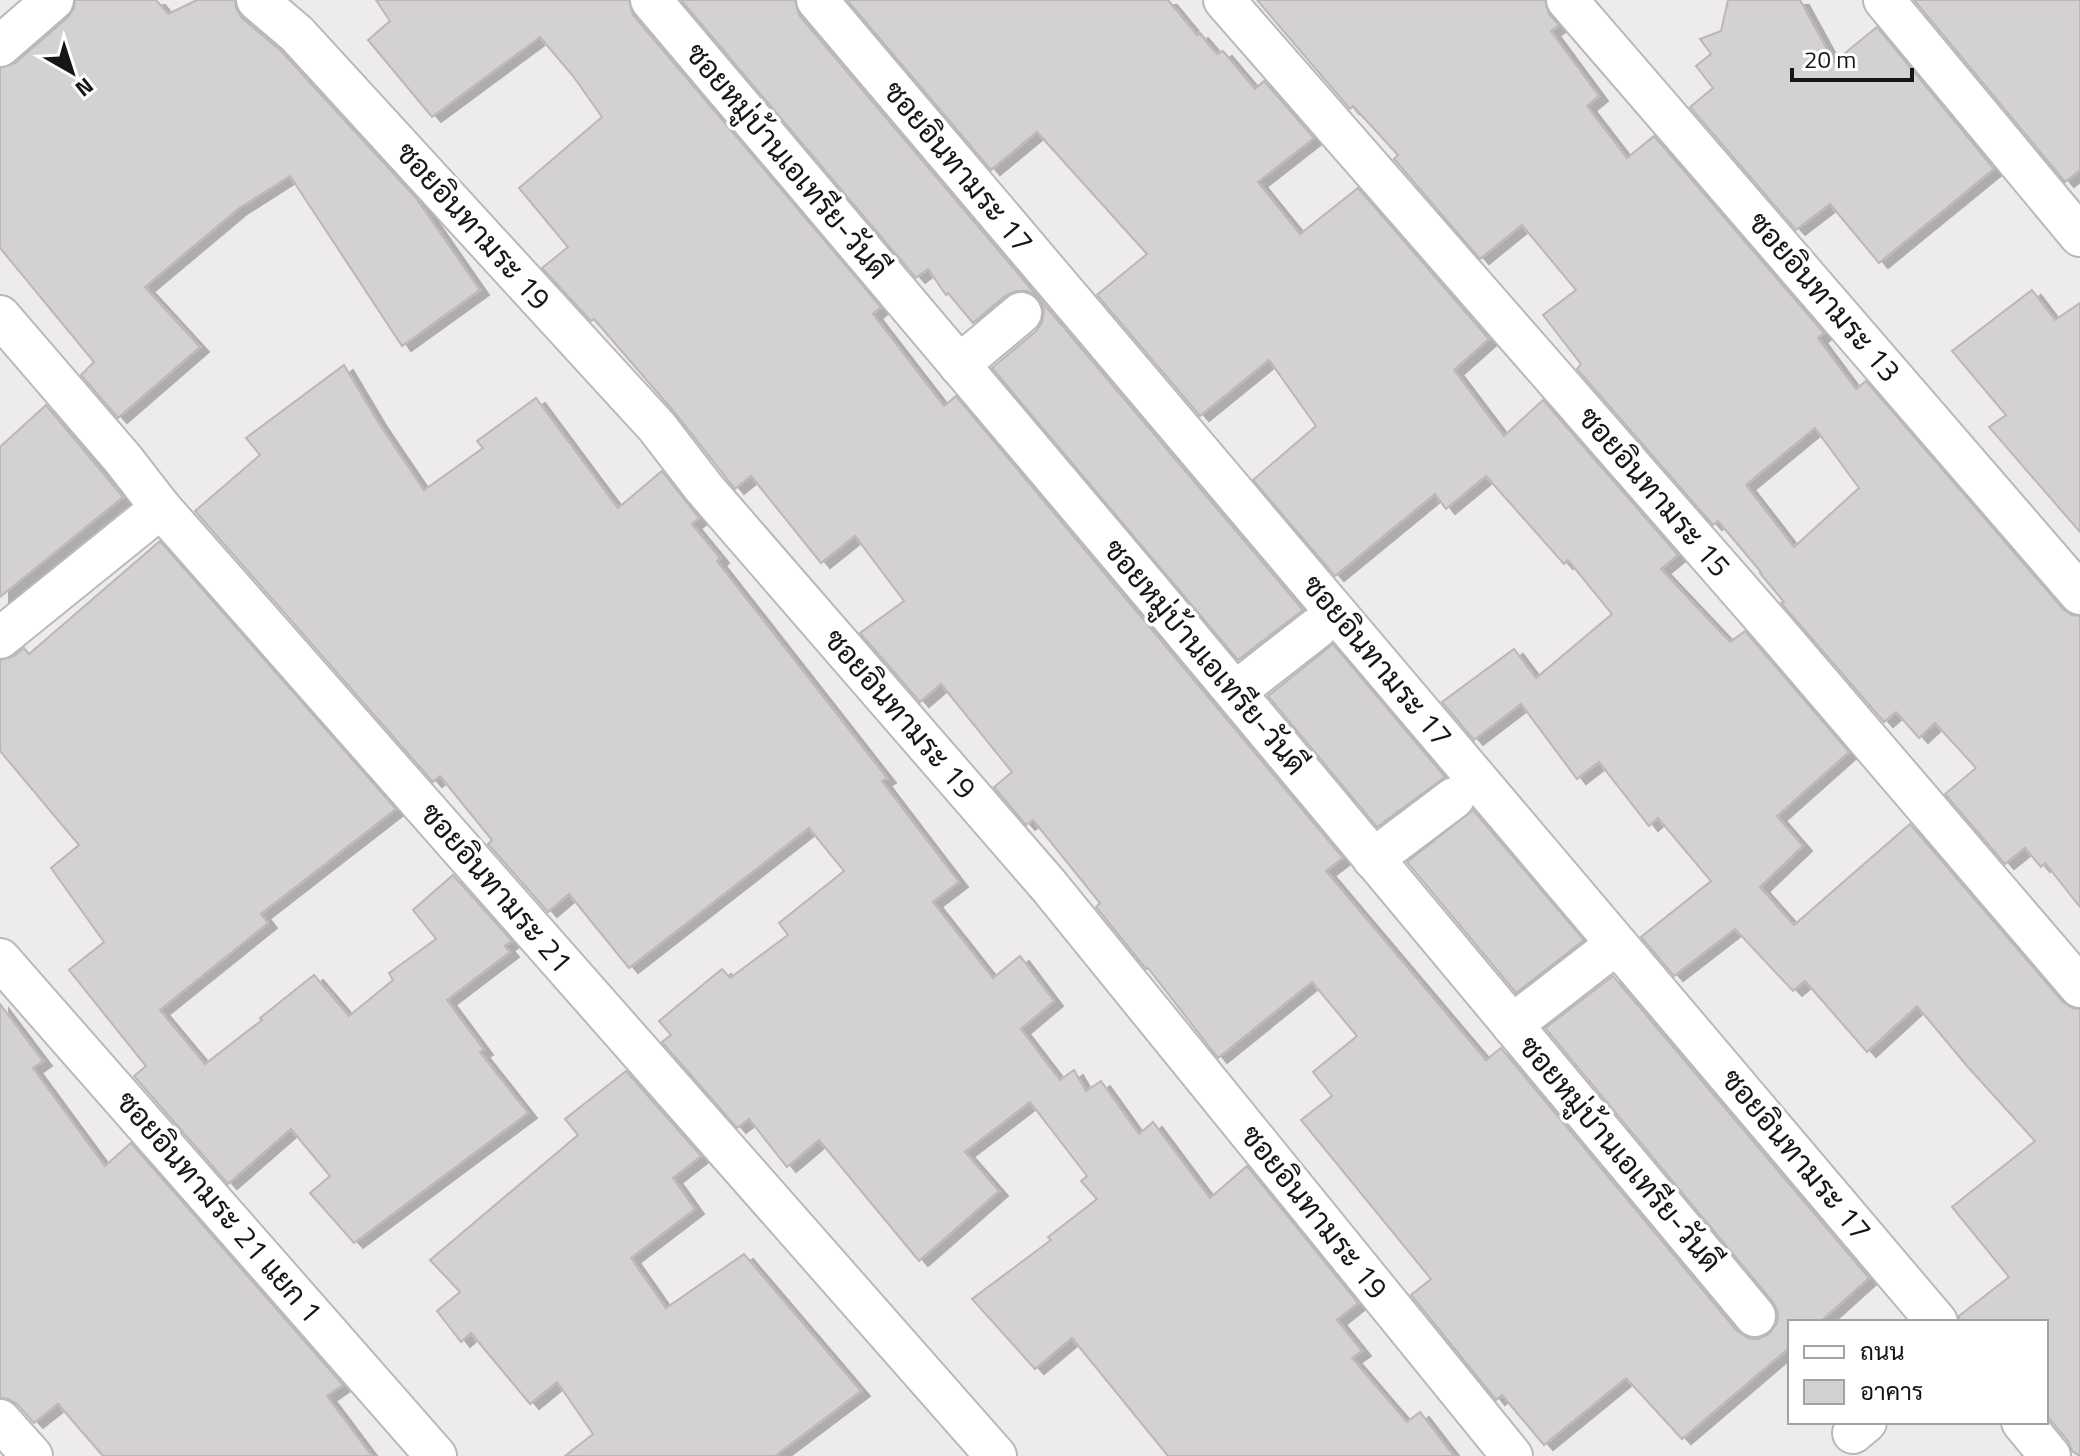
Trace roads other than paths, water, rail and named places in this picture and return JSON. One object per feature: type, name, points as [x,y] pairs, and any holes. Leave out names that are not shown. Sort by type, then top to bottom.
[{"type":"street","points":[[0,46],[53,0]]},
{"type":"street","name":"ซอยอินทามระ 19","points":[[257,0],[297,34],[657,427],[704,488],[1049,886],[1512,1456]]},
{"type":"street","name":"ซอยหมู่บ้านเอเทรีย-วันดี","points":[[651,0],[1235,692],[1755,1316]]},
{"type":"street","name":"ซอยอินทามระ 17","points":[[817,0],[1935,1320]]},
{"type":"street","name":"ซอยอินทามระ 15","points":[[1224,0],[1767,621],[2080,987]]},
{"type":"street","name":"ซอยอินทามระ 13","points":[[1567,0],[2080,594]]},
{"type":"street","points":[[1884,0],[2080,236]]},
{"type":"street","points":[[959,365],[1021,313]]},
{"type":"street","name":"ซอยอินทามระ 21","points":[[0,316],[161,508],[996,1456]]},
{"type":"street","points":[[0,638],[161,508]]},
{"type":"street","points":[[1235,692],[1317,628]]},
{"type":"street","points":[[1373,859],[1454,798]]},
{"type":"street","points":[[1512,1025],[1601,956]]},
{"type":"street","name":"ซอยอินทามระ 21 แยก 1","points":[[0,959],[436,1456]]},
{"type":"street","points":[[0,1420],[32,1456]]},
{"type":"street","points":[[2024,1424],[2050,1456]]}]
